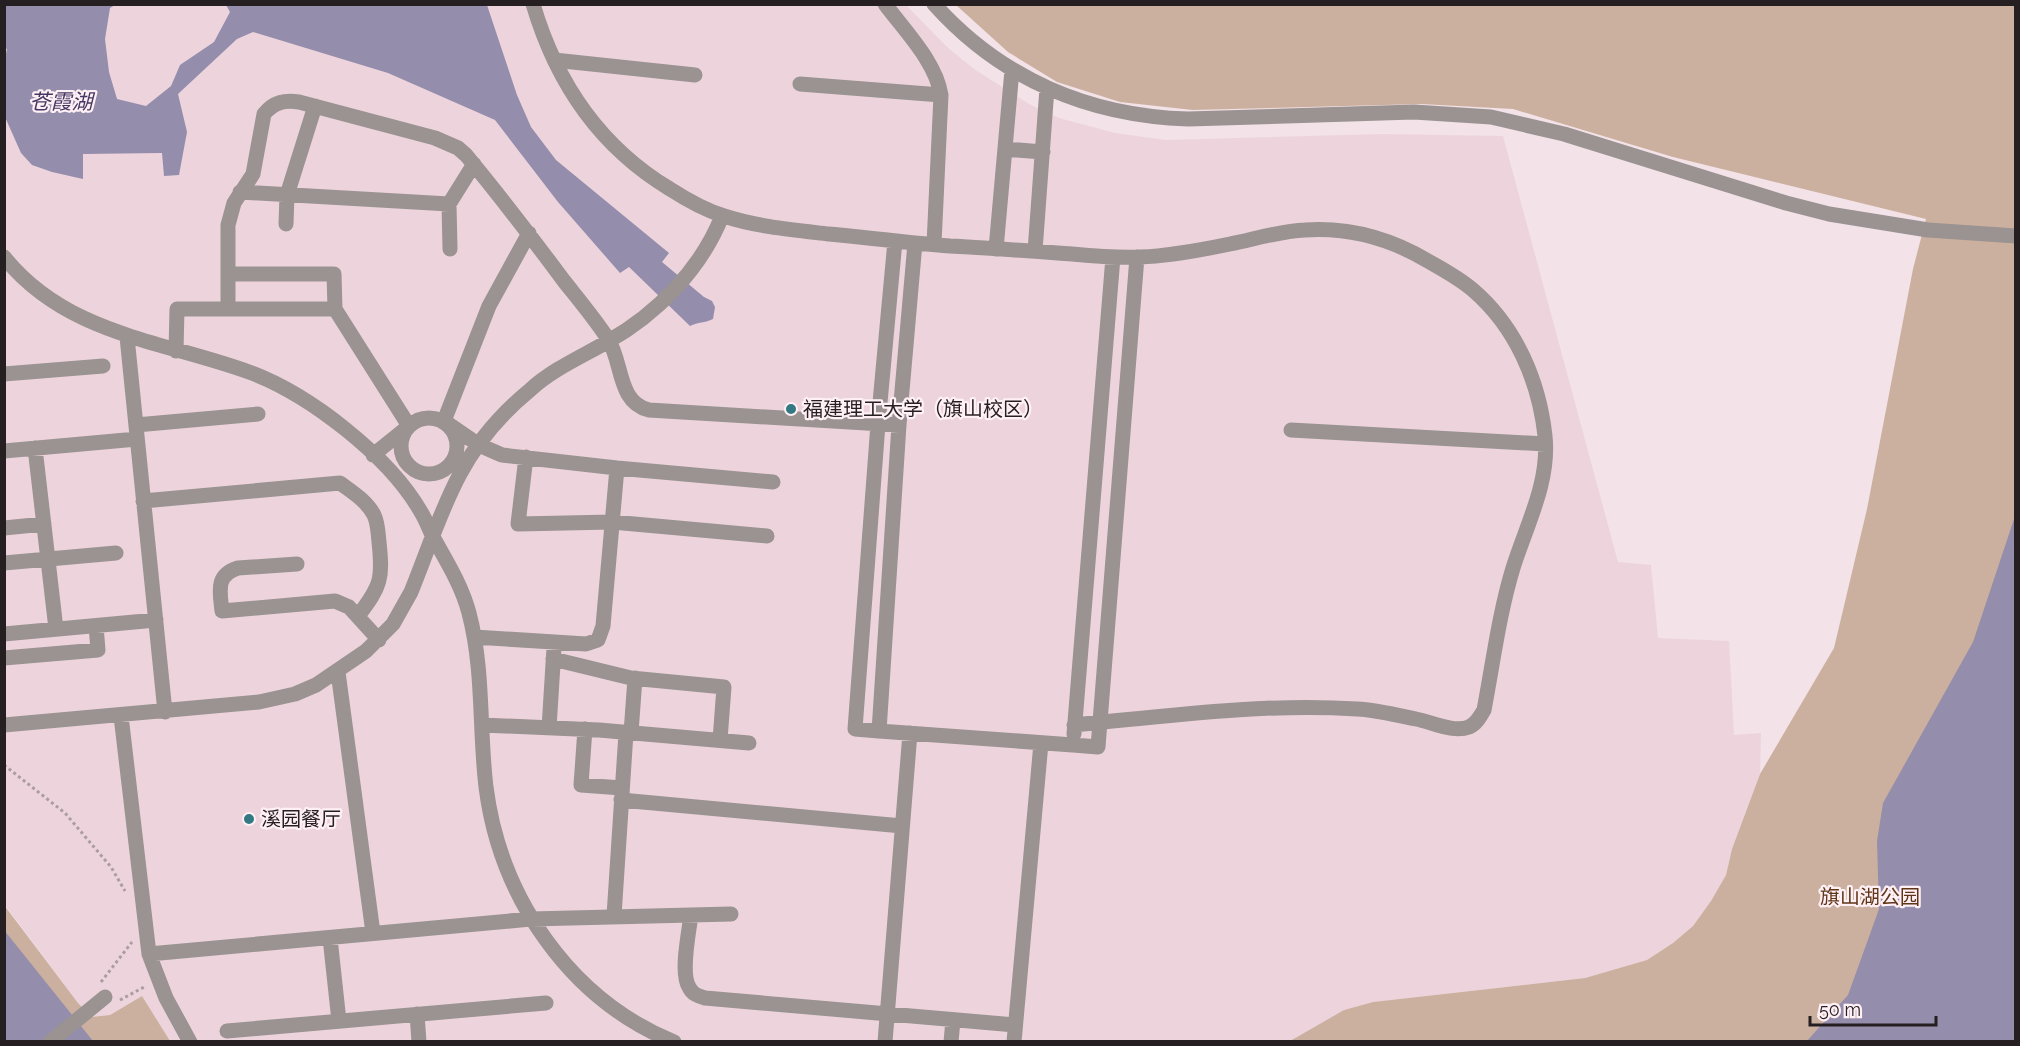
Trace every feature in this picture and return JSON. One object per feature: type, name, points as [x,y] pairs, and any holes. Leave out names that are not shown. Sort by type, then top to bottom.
[{"type":"street","points":[[534,4],[545,41],[554,60],[568,87],[590,119],[616,148],[659,183],[722,216],[789,230],[915,243],[1113,257],[1194,251],[1308,229],[1344,231],[1397,244],[1454,276],[1473,290],[1509,330],[1532,375],[1545,444],[1538,495],[1507,589],[1484,710],[1479,720],[1472,726],[1450,728],[1416,719],[1362,710],[1312,707],[1243,709],[1074,725]]},
{"type":"street","points":[[885,4],[936,74],[941,95],[934,244]]},
{"type":"street","points":[[934,4],[978,47],[1012,70],[1047,88],[1088,104],[1113,110],[1162,119],[1414,112],[1491,117],[1564,134],[1786,203],[1830,214],[1928,230],[2016,236]]},
{"type":"street","points":[[554,60],[695,75]]},
{"type":"street","points":[[996,249],[1012,70]]},
{"type":"street","points":[[801,84],[941,95]]},
{"type":"street","points":[[1035,251],[1047,88]]},
{"type":"street","points":[[228,309],[228,225],[234,203],[253,174],[264,114],[270,106],[288,101],[315,106],[447,142],[458,148],[474,164],[529,233],[610,341],[630,399],[640,408],[899,425]]},
{"type":"street","points":[[286,224],[287,195],[315,106]]},
{"type":"street","points":[[1005,149],[1042,152]]},
{"type":"street","points":[[450,249],[449,204],[474,164]]},
{"type":"street","points":[[240,192],[449,204]]},
{"type":"street","points":[[4,725],[122,716],[275,700],[316,685],[338,672],[379,640],[393,624],[411,592],[459,476],[479,445],[515,403],[544,378],[610,341],[652,312],[674,290],[703,252],[722,216]]},
{"type":"street","points":[[444,422],[489,306],[529,233]]},
{"type":"street","points":[[895,241],[878,424],[855,729],[1073,746],[1098,747],[1137,257]]},
{"type":"street","points":[[879,731],[899,425],[915,243]]},
{"type":"street","points":[[1073,746],[1113,257]]},
{"type":"street","points":[[7,263],[68,311],[127,337],[243,370],[284,388],[325,415],[392,473],[410,495],[433,536],[460,586],[468,610],[479,678],[486,784],[496,835],[511,879],[531,919],[550,946],[586,985],[620,1013],[643,1027],[674,1041]]},
{"type":"street","points":[[228,274],[333,273],[334,309],[409,426]]},
{"type":"street","points":[[176,351],[177,309],[334,309]]},
{"type":"street","points":[[127,337],[165,712]]},
{"type":"street","points":[[4,374],[103,366]]},
{"type":"street","points":[[4,451],[258,414]]},
{"type":"street","points":[[373,455],[416,420],[426,417],[444,422],[479,445],[502,456],[772,482]]},
{"type":"street","points":[[409,426],[401,442],[404,459],[417,471],[434,474],[450,465],[456,456],[458,447],[457,437],[452,428],[444,422]]},
{"type":"street","points":[[1291,430],[1545,444]]},
{"type":"street","points":[[35,448],[56,629]]},
{"type":"street","points":[[526,457],[518,524],[612,522],[767,536]]},
{"type":"street","points":[[474,638],[593,643],[598,640],[601,634],[617,468]]},
{"type":"street","points":[[143,501],[340,483],[368,506],[377,524],[382,569],[380,581],[358,616]]},
{"type":"street","points":[[4,528],[44,524]]},
{"type":"street","points":[[4,563],[116,553]]},
{"type":"street","points":[[297,564],[230,570],[220,583],[222,611],[328,601],[342,603],[358,616],[379,640]]},
{"type":"street","points":[[4,634],[156,620]]},
{"type":"street","points":[[4,658],[98,650],[96,626]]},
{"type":"street","points":[[549,728],[554,642]]},
{"type":"street","points":[[553,659],[635,678],[724,687],[720,740]]},
{"type":"street","points":[[338,672],[373,933]]},
{"type":"street","points":[[614,916],[621,794],[635,678]]},
{"type":"street","points":[[122,716],[149,954],[158,979],[190,1041]]},
{"type":"street","points":[[482,724],[585,729],[749,743]]},
{"type":"street","points":[[585,729],[581,784],[621,794],[902,826]]},
{"type":"street","points":[[885,1041],[910,733]]},
{"type":"street","points":[[1014,1041],[1041,743]]},
{"type":"street","points":[[149,954],[531,919],[731,914]]},
{"type":"street","points":[[691,915],[685,977],[690,990],[696,995],[705,998],[1015,1025]]},
{"type":"street","points":[[330,938],[339,1021]]},
{"type":"street","points":[[50,1041],[105,997]]},
{"type":"street","points":[[227,1031],[546,1003]]},
{"type":"street","points":[[417,1014],[419,1041]]},
{"type":"street","points":[[951,1041],[952,1020]]},
{"type":"path","points":[[4,765],[65,813],[111,867],[128,896]]},
{"type":"path","points":[[145,925],[100,984],[111,1005],[158,979]]},
{"type":"shaded area","name":"福建理工大学（旗山校区）","points":[[4,5],[906,5],[947,47],[974,69],[1029,104],[1059,118],[1115,133],[1166,140],[1383,134],[1503,136],[1618,562],[1651,565],[1658,638],[1729,641],[1734,735],[1761,733],[1760,774],[1732,849],[1726,875],[1693,926],[1647,960],[1585,978],[1373,1002],[1344,1010],[1290,1041],[170,1042],[142,996],[110,1015],[91,1017],[5,905]]},
{"type":"green space","name":"旗山湖公园","points":[[956,5],[2015,5],[2015,1041],[1290,1041],[1344,1010],[1373,1002],[1585,978],[1647,960],[1693,926],[1726,875],[1732,849],[1760,774],[1834,648],[1867,509],[1913,269],[1926,219],[1673,157],[1513,109],[1421,104],[1193,110],[1120,102],[1057,82],[1008,52]]},
{"type":"green space","points":[[4,905],[91,1017],[110,1015],[142,996],[170,1041],[5,1041]]},
{"type":"water","name":"苍霞湖","points":[[6,5],[115,5],[110,8],[105,39],[109,72],[117,99],[146,106],[171,86],[180,65],[214,42],[230,12],[226,5],[487,5],[517,95],[531,127],[556,160],[669,253],[662,262],[712,301],[715,307],[713,319],[690,326],[629,267],[620,273],[558,202],[495,120],[388,73],[253,32],[237,39],[178,94],[187,132],[179,175],[164,176],[162,153],[83,154],[83,179],[32,165],[21,153],[5,117],[4,63],[7,49],[5,48],[4,12]]},
{"type":"water","points":[[2015,516],[2015,1041],[1807,1041],[1848,995],[1879,909],[1877,841],[1883,803],[1973,642]]},
{"type":"water","points":[[4,930],[93,1041],[5,1041]]},
{"type":"place","name":"福建理工大学（旗山校区）","points":[[791,409]]},
{"type":"place","name":"溪园餐厅","points":[[249,819]]}]
